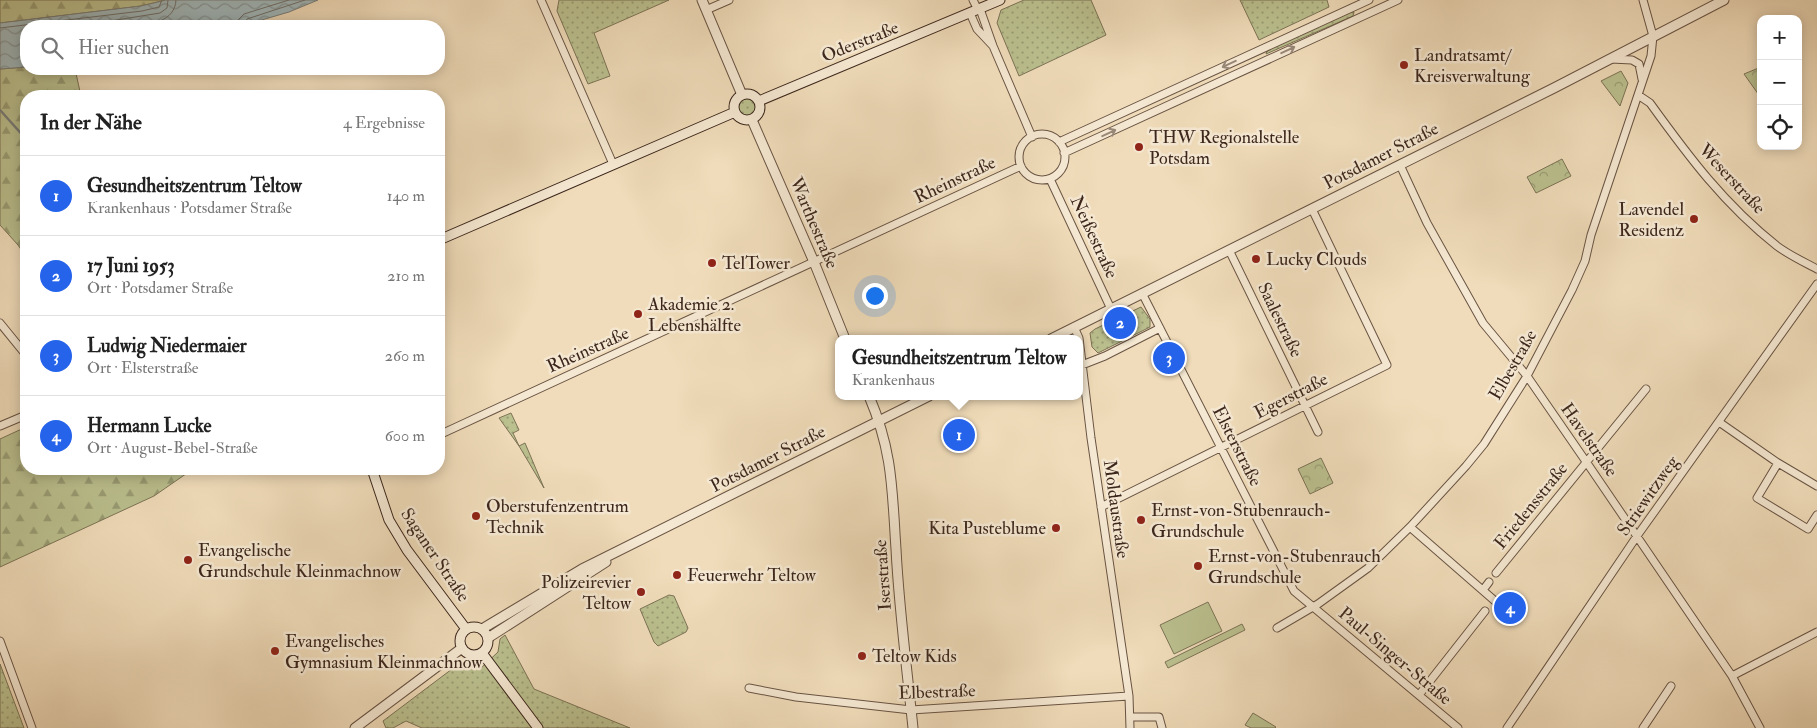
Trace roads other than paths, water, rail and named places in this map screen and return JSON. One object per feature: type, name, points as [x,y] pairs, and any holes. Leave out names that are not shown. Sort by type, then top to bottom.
[{"type":"street","points":[[541,0],[613,164]]},
{"type":"street","points":[[702,0],[742,95]]},
{"type":"street","points":[[706,10],[729,0]]},
{"type":"street","points":[[973,0],[1032,137],[1044,135],[1059,142],[1064,153],[1063,166],[1050,179]]},
{"type":"street","name":"Oderstraße","points":[[760,101],[1000,0]]},
{"type":"street","points":[[1059,142],[1369,0]]},
{"type":"street","points":[[1064,153],[1398,0]]},
{"type":"street","points":[[1642,0],[1653,36]]},
{"type":"street","name":"Potsdamer Straße","points":[[1060,335],[1724,0]]},
{"type":"street","points":[[1361,4],[1366,15]]},
{"type":"street","points":[[976,10],[977,29],[993,46]]},
{"type":"street","name":"Elbestraße","points":[[1277,628],[1312,607],[1368,568],[1410,528],[1484,444],[1527,376],[1585,260],[1591,235],[1653,50],[1653,36]]},
{"type":"street","points":[[1253,53],[1258,64]]},
{"type":"street","points":[[1611,58],[1632,60],[1639,64],[1642,83]]},
{"type":"street","points":[[750,94],[760,101],[760,110],[752,120],[740,119],[735,112],[736,100],[742,95],[750,94]]},
{"type":"street","name":"Weserstraße","points":[[1638,95],[1650,103],[1703,175],[1735,209],[1778,247],[1817,269]]},
{"type":"street","points":[[1146,102],[1152,113]]},
{"type":"street","points":[[445,237],[735,112]]},
{"type":"street","name":"Warthestraße","points":[[752,120],[814,262],[843,335]]},
{"type":"street","name":"Rheinstraße","points":[[1032,137],[1021,149],[1021,166],[1030,177],[1040,180],[1050,179]]},
{"type":"street","name":"Havelstraße","points":[[1400,165],[1427,223],[1449,258],[1483,323],[1527,376],[1637,536],[1732,676],[1760,728]]},
{"type":"street","name":"Rheinstraße","points":[[445,432],[1021,166]]},
{"type":"street","name":"Neißestraße","points":[[1050,179],[1111,309]]},
{"type":"street","name":"Egerstraße","points":[[1101,507],[1387,365],[1312,209]]},
{"type":"street","name":"Saalestraße","points":[[1229,250],[1318,432]]},
{"type":"street","name":"Striewitzweg","points":[[1507,728],[1637,536],[1817,284]]},
{"type":"street","name":"Elsterstraße","points":[[1142,293],[1294,591],[1312,607]]},
{"type":"street","points":[[0,323],[20,348]]},
{"type":"street","name":"Moldaustraße","points":[[1074,328],[1078,335]]},
{"type":"street","points":[[1083,365],[1160,328]]},
{"type":"street","name":"Moldaustraße","points":[[1083,372],[1128,696],[1130,728]]},
{"type":"street","name":"Friedensstraße","points":[[1496,573],[1646,388]]},
{"type":"street","points":[[871,400],[879,421]]},
{"type":"street","name":"Potsdamer Straße","points":[[482,629],[575,573],[921,400]]},
{"type":"street","points":[[0,426],[20,418]]},
{"type":"street","name":"Iserstraße","points":[[879,421],[886,445],[893,492],[895,546],[913,728]]},
{"type":"street","points":[[1719,422],[1778,463],[1817,486]]},
{"type":"street","points":[[1778,463],[1757,498],[1808,530],[1817,515]]},
{"type":"street","name":"Saganer Straße","points":[[374,475],[389,520],[407,550],[466,629]]},
{"type":"street","points":[[1410,528],[1504,608]]},
{"type":"street","name":"Potsdamer Straße","points":[[488,638],[594,571],[622,550]]},
{"type":"street","points":[[1483,590],[1489,582]]},
{"type":"street","name":"Paul-Singer-Straße","points":[[1312,607],[1458,728]]},
{"type":"street","points":[[1419,695],[1485,611]]},
{"type":"street","points":[[474,626],[482,629],[488,638],[488,646],[482,653],[470,655],[462,648],[460,638],[466,629],[474,626]]},
{"type":"street","points":[[1732,676],[1817,632]]},
{"type":"street","points":[[0,641],[32,728]]},
{"type":"street","points":[[355,728],[395,700],[462,648]]},
{"type":"street","points":[[482,653],[538,728]]},
{"type":"street","points":[[1643,728],[1671,686]]},
{"type":"street","name":"Elbestraße","points":[[749,688],[796,697],[911,710],[1128,696]]},
{"type":"street","points":[[1130,716],[1159,717],[1162,728]]},
{"type":"water","points":[[166,0],[318,0],[289,12],[262,20],[25,20],[141,6]]},
{"type":"water","points":[[20,21],[20,67],[0,69],[0,23]]},
{"type":"waterway","points":[[0,110],[20,132]]},
{"type":"place","name":"Landratsamt/ Kreisverwaltung","points":[[1404,65]]},
{"type":"place","name":"THW Regionalstelle Potsdam","points":[[1139,147]]},
{"type":"place","name":"Lavendel Residenz","points":[[1694,219]]},
{"type":"place","name":"Lucky Clouds","points":[[1256,259]]},
{"type":"place","name":"TelTower","points":[[712,263]]},
{"type":"place","name":"Akademie 2. Lebenshälfte","points":[[638,314]]},
{"type":"place","name":"17 Juni 1953","points":[[1120,323]]},
{"type":"place","name":"Ludwig Niedermaier","points":[[1169,358]]},
{"type":"place","name":"Gesundheitszentrum Teltow","points":[[959,435]]},
{"type":"place","name":"Oberstufenzentrum Technik","points":[[476,516]]},
{"type":"place","name":"Ernst-von-Stubenrauch- Grundschule","points":[[1141,520]]},
{"type":"place","name":"Kita Pusteblume","points":[[1056,528]]},
{"type":"place","name":"Evangelische Grundschule Kleinmachnow","points":[[188,560]]},
{"type":"place","name":"Ernst-von-Stubenrauch Grundschule","points":[[1198,566]]},
{"type":"place","name":"Feuerwehr Teltow","points":[[677,575]]},
{"type":"place","name":"Polizeirevier Teltow","points":[[641,592]]},
{"type":"place","name":"Hermann Lucke","points":[[1510,608]]},
{"type":"place","name":"Evangelisches Gymnasium Kleinmachnow","points":[[275,651]]},
{"type":"place","name":"Teltow Kids","points":[[862,656]]}]
